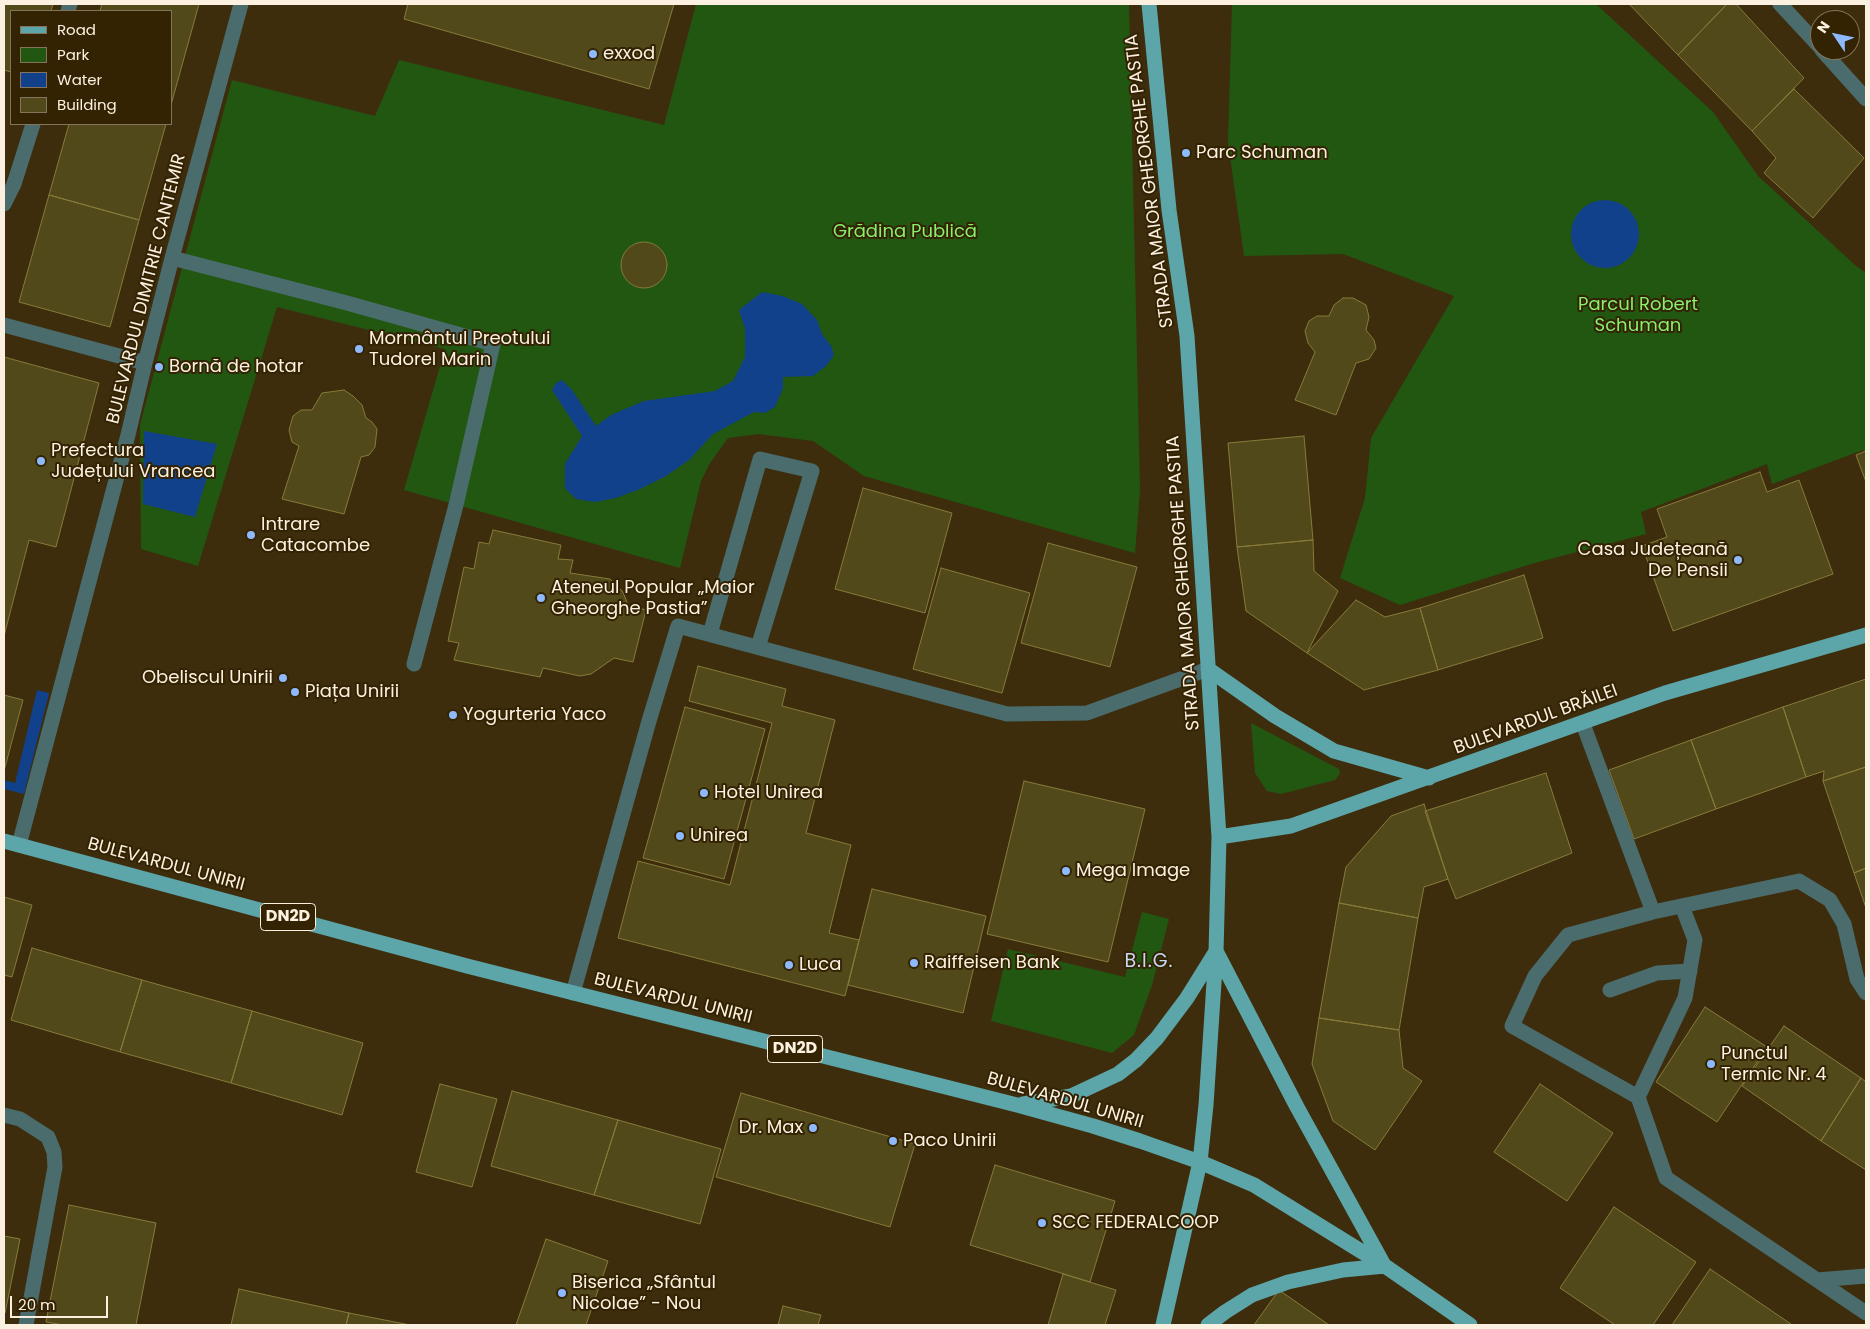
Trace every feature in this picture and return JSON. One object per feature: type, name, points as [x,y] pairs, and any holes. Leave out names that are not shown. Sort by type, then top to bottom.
[{"type":"main road","name":"STRADA MAIOR GHEORGHE PASTIA","points":[[1149,4],[1169,210],[1187,336],[1219,837],[1216,952],[1206,1105],[1200,1162],[1163,1325]]},
{"type":"main road","name":"BULEVARDUL BRĂILEI","points":[[1219,837],[1291,826],[1583,724],[1665,693],[1866,635]]},
{"type":"main road","points":[[1208,669],[1275,716],[1334,751],[1429,778]]},
{"type":"main road","name":"BULEVARDUL UNIRII","points":[[4,841],[573,993],[1017,1105],[1093,1126],[1200,1162],[1254,1185],[1385,1266],[1470,1325]]},
{"type":"main road","points":[[1017,1105],[1070,1096],[1118,1074],[1136,1060],[1157,1038],[1187,998],[1216,952]]},
{"type":"main road","points":[[1208,1325],[1252,1295],[1288,1282],[1343,1270],[1385,1266],[1297,1107],[1216,952]]},
{"type":"street","name":"BULEVARDUL DIMITRIE CANTEMIR","points":[[19,844],[128,435],[172,258],[241,4]]},
{"type":"street","points":[[1780,4],[1810,37]]},
{"type":"street","points":[[1831,60],[1866,99]]},
{"type":"street","points":[[4,204],[14,184],[33,125]]},
{"type":"street","points":[[172,258],[347,303],[492,344],[456,505],[414,664]]},
{"type":"street","points":[[4,326],[145,363]]},
{"type":"street","points":[[710,634],[760,459],[812,471],[758,647]]},
{"type":"street","points":[[573,993],[649,720],[678,626],[1006,714],[1087,713],[1208,669]]},
{"type":"street","points":[[1583,724],[1653,912]]},
{"type":"street","points":[[1866,992],[1857,979],[1844,924],[1830,900],[1799,881],[1653,912],[1568,935],[1535,976],[1512,1026],[1638,1097],[1666,1178],[1866,1313]]},
{"type":"street","points":[[1638,1097],[1685,998],[1695,940],[1682,906]]},
{"type":"street","points":[[1610,990],[1657,973],[1690,971]]},
{"type":"street","points":[[4,1115],[20,1119],[48,1137],[54,1152],[55,1167],[26,1325]]},
{"type":"street","points":[[1817,1280],[1866,1276]]},
{"type":"green space","name":"Grădina Publică","points":[[696,4],[1129,4],[1140,490],[1135,553],[864,476],[813,441],[758,434],[728,438],[710,463],[701,481],[680,568],[404,490],[445,349],[277,307],[198,566],[141,549],[140,425],[232,80],[375,116],[399,60],[664,125]]},
{"type":"green space","name":"Parcul Robert Schuman","points":[[1232,4],[1596,4],[1713,112],[1758,176],[1866,273],[1866,459],[1863,450],[1772,484],[1767,464],[1641,512],[1646,534],[1531,564],[1400,605],[1340,578],[1365,498],[1371,438],[1454,296],[1343,254],[1244,256],[1228,142]]},
{"type":"green space","points":[[1251,723],[1339,769],[1340,774],[1335,780],[1281,794],[1267,791],[1255,773]]},
{"type":"green space","points":[[1142,912],[1169,919],[1152,985],[1134,1035],[1112,1053],[991,1021],[1008,949],[1125,977]]},
{"type":"water","points":[[1598,200],[1612,200],[1624,205],[1634,215],[1639,227],[1639,241],[1634,253],[1624,263],[1612,268],[1598,268],[1586,263],[1576,253],[1571,241],[1571,227],[1576,215],[1586,205]]},
{"type":"water","points":[[762,292],[783,296],[802,304],[817,320],[822,334],[831,346],[834,355],[826,366],[813,376],[783,377],[783,388],[775,407],[765,413],[754,412],[713,434],[689,460],[666,476],[616,498],[595,502],[576,499],[565,488],[565,464],[582,436],[552,390],[556,383],[562,380],[572,390],[596,426],[611,415],[644,401],[715,391],[733,381],[745,357],[745,329],[739,310]]},
{"type":"water","points":[[144,431],[217,444],[195,517],[143,504]]},
{"type":"water","points":[[37,690],[49,693],[24,794],[4,789],[4,780],[15,783]]},
{"type":"building","points":[[4,4],[53,4],[51,10],[10,10],[10,72],[4,70]]},
{"type":"building","points":[[102,4],[199,4],[172,101],[172,10],[100,10]]},
{"type":"building","name":"exxod","points":[[408,4],[674,4],[649,89],[404,19]]},
{"type":"building","points":[[1629,4],[1727,4],[1678,55]]},
{"type":"building","points":[[1727,4],[1736,4],[1804,78],[1752,131],[1678,55]]},
{"type":"building","points":[[1794,89],[1864,158],[1813,218],[1764,173],[1776,158],[1752,131]]},
{"type":"building","points":[[69,125],[166,125],[139,220],[49,195]]},
{"type":"building","points":[[49,195],[139,220],[110,327],[19,302]]},
{"type":"building","points":[[644,242],[657,246],[663,252],[667,265],[663,278],[657,284],[644,288],[631,284],[625,278],[621,265],[625,252],[631,246]]},
{"type":"building","points":[[1343,298],[1353,298],[1366,305],[1369,317],[1366,330],[1374,340],[1376,348],[1369,359],[1356,363],[1336,415],[1295,400],[1315,352],[1308,343],[1305,331],[1309,321],[1317,316],[1329,316],[1334,305]]},
{"type":"building","name":"Prefectura Județului Vrancea","points":[[4,357],[99,383],[56,547],[29,540],[4,636]]},
{"type":"building","points":[[344,390],[362,405],[366,418],[377,429],[375,447],[369,455],[361,457],[344,514],[282,499],[299,446],[292,442],[289,430],[293,416],[301,410],[312,410],[322,393]]},
{"type":"building","points":[[1304,436],[1313,540],[1237,547],[1228,443]]},
{"type":"building","points":[[1866,451],[1866,482],[1856,455]]},
{"type":"building","name":"Casa Județeană De Pensii","points":[[1760,472],[1767,492],[1799,480],[1833,574],[1673,631],[1642,546],[1667,537],[1657,509]]},
{"type":"building","points":[[863,488],[952,513],[925,613],[835,589]]},
{"type":"building","name":"Ateneul Popular „Maior Gheorghe Pastia”","points":[[493,530],[561,545],[558,559],[573,560],[570,573],[610,579],[623,592],[628,605],[646,610],[633,662],[614,658],[591,674],[580,676],[543,668],[540,677],[454,660],[459,643],[448,641],[464,567],[474,569],[479,542],[489,544]]},
{"type":"building","points":[[1313,540],[1314,571],[1338,591],[1307,653],[1246,611],[1237,547]]},
{"type":"building","points":[[1048,543],[1137,567],[1110,667],[1021,643]]},
{"type":"building","points":[[941,568],[1030,593],[1002,693],[913,669]]},
{"type":"building","points":[[1524,575],[1543,638],[1438,670],[1420,608]]},
{"type":"building","points":[[1356,600],[1385,617],[1420,608],[1438,670],[1364,690],[1307,653]]},
{"type":"building","points":[[698,666],[786,689],[782,706],[835,720],[806,833],[851,845],[829,933],[859,940],[845,996],[618,938],[638,861],[730,885],[772,723],[689,701]]},
{"type":"building","points":[[1866,679],[1866,767],[1823,781],[1824,771],[1806,777],[1783,707]]},
{"type":"building","points":[[4,695],[23,700],[4,771]]},
{"type":"building","name":"Hotel Unirea","points":[[685,707],[765,729],[724,879],[643,858]]},
{"type":"building","points":[[1783,707],[1806,777],[1716,809],[1691,740]]},
{"type":"building","points":[[1691,740],[1716,809],[1634,839],[1609,770]]},
{"type":"building","points":[[1866,767],[1866,868],[1854,873],[1823,781]]},
{"type":"building","points":[[1546,773],[1572,853],[1456,899],[1425,811]]},
{"type":"building","name":"Mega Image","points":[[1024,781],[1145,809],[1108,962],[987,934]]},
{"type":"building","points":[[1424,804],[1448,879],[1424,887],[1418,918],[1339,903],[1346,867],[1391,816]]},
{"type":"building","points":[[1866,868],[1866,908],[1854,873]]},
{"type":"building","name":"Raiffeisen Bank","points":[[872,889],[986,916],[963,1013],[848,985]]},
{"type":"building","points":[[4,897],[32,905],[12,977],[4,975]]},
{"type":"building","points":[[1339,903],[1418,918],[1399,1030],[1319,1018]]},
{"type":"building","points":[[32,948],[142,980],[120,1052],[11,1020]]},
{"type":"building","points":[[142,980],[252,1011],[231,1083],[120,1052]]},
{"type":"building","name":"Punctul Termic Nr. 4","points":[[1705,1007],[1767,1047],[1717,1122],[1656,1082]]},
{"type":"building","points":[[252,1011],[363,1043],[342,1115],[231,1083]]},
{"type":"building","points":[[1319,1018],[1399,1030],[1403,1068],[1422,1081],[1375,1150],[1333,1121],[1312,1064]]},
{"type":"building","points":[[1784,1026],[1861,1078],[1821,1141],[1742,1086]]},
{"type":"building","points":[[1861,1078],[1866,1082],[1866,1170],[1821,1141]]},
{"type":"building","points":[[440,1084],[497,1099],[472,1187],[416,1172]]},
{"type":"building","points":[[1540,1084],[1613,1133],[1567,1201],[1494,1152]]},
{"type":"building","points":[[512,1091],[618,1120],[594,1195],[491,1166]]},
{"type":"building","points":[[741,1093],[915,1144],[890,1227],[716,1177]]},
{"type":"building","points":[[618,1120],[721,1149],[700,1224],[594,1195]]},
{"type":"building","name":"SCC FEDERALCOOP","points":[[995,1165],[1115,1201],[1090,1282],[970,1245]]},
{"type":"building","points":[[69,1205],[156,1223],[136,1325],[63,1325],[46,1322]]},
{"type":"building","points":[[1614,1207],[1696,1262],[1653,1325],[1615,1325],[1560,1288]]},
{"type":"building","points":[[4,1236],[20,1239],[5,1313],[4,1313]]},
{"type":"building","name":"Biserica „Sfântul Nicolae” - Nou","points":[[546,1239],[608,1261],[586,1325],[516,1325]]},
{"type":"building","points":[[1710,1269],[1791,1324],[1672,1325]]},
{"type":"building","points":[[1063,1274],[1116,1290],[1105,1325],[1048,1325]]},
{"type":"building","points":[[239,1289],[349,1313],[346,1325],[231,1325]]},
{"type":"building","points":[[1279,1290],[1329,1325],[1254,1325]]},
{"type":"building","points":[[783,1306],[821,1315],[818,1325],[778,1325]]},
{"type":"building","points":[[349,1313],[410,1325],[346,1325]]},
{"type":"place","name":"exxod","points":[[593,54]]},
{"type":"place","name":"Parc Schuman","points":[[1186,153]]},
{"type":"place","name":"Mormântul Preotului Tudorel Marin","points":[[359,349]]},
{"type":"place","name":"Bornă de hotar","points":[[159,367]]},
{"type":"place","name":"Prefectura Județului Vrancea","points":[[41,461]]},
{"type":"place","name":"Intrare Catacombe","points":[[251,535]]},
{"type":"place","name":"Casa Județeană De Pensii","points":[[1738,560]]},
{"type":"place","name":"Ateneul Popular „Maior Gheorghe Pastia”","points":[[541,598]]},
{"type":"place","name":"Obeliscul Unirii","points":[[283,678]]},
{"type":"place","name":"Piața Unirii","points":[[295,692]]},
{"type":"place","name":"Yogurteria Yaco","points":[[453,715]]},
{"type":"place","name":"Hotel Unirea","points":[[704,793]]},
{"type":"place","name":"Unirea","points":[[680,836]]},
{"type":"place","name":"Mega Image","points":[[1066,871]]},
{"type":"place","name":"Raiffeisen Bank","points":[[914,963]]},
{"type":"place","name":"Luca","points":[[789,965]]},
{"type":"place","name":"Punctul Termic Nr. 4","points":[[1711,1064]]},
{"type":"place","name":"Dr. Max","points":[[813,1128]]},
{"type":"place","name":"Paco Unirii","points":[[893,1141]]},
{"type":"place","name":"SCC FEDERALCOOP","points":[[1042,1223]]},
{"type":"place","name":"Biserica „Sfântul Nicolae” - Nou","points":[[562,1293]]},
{"type":"district","name":"B.I.G.","points":[[1149,962]]}]
